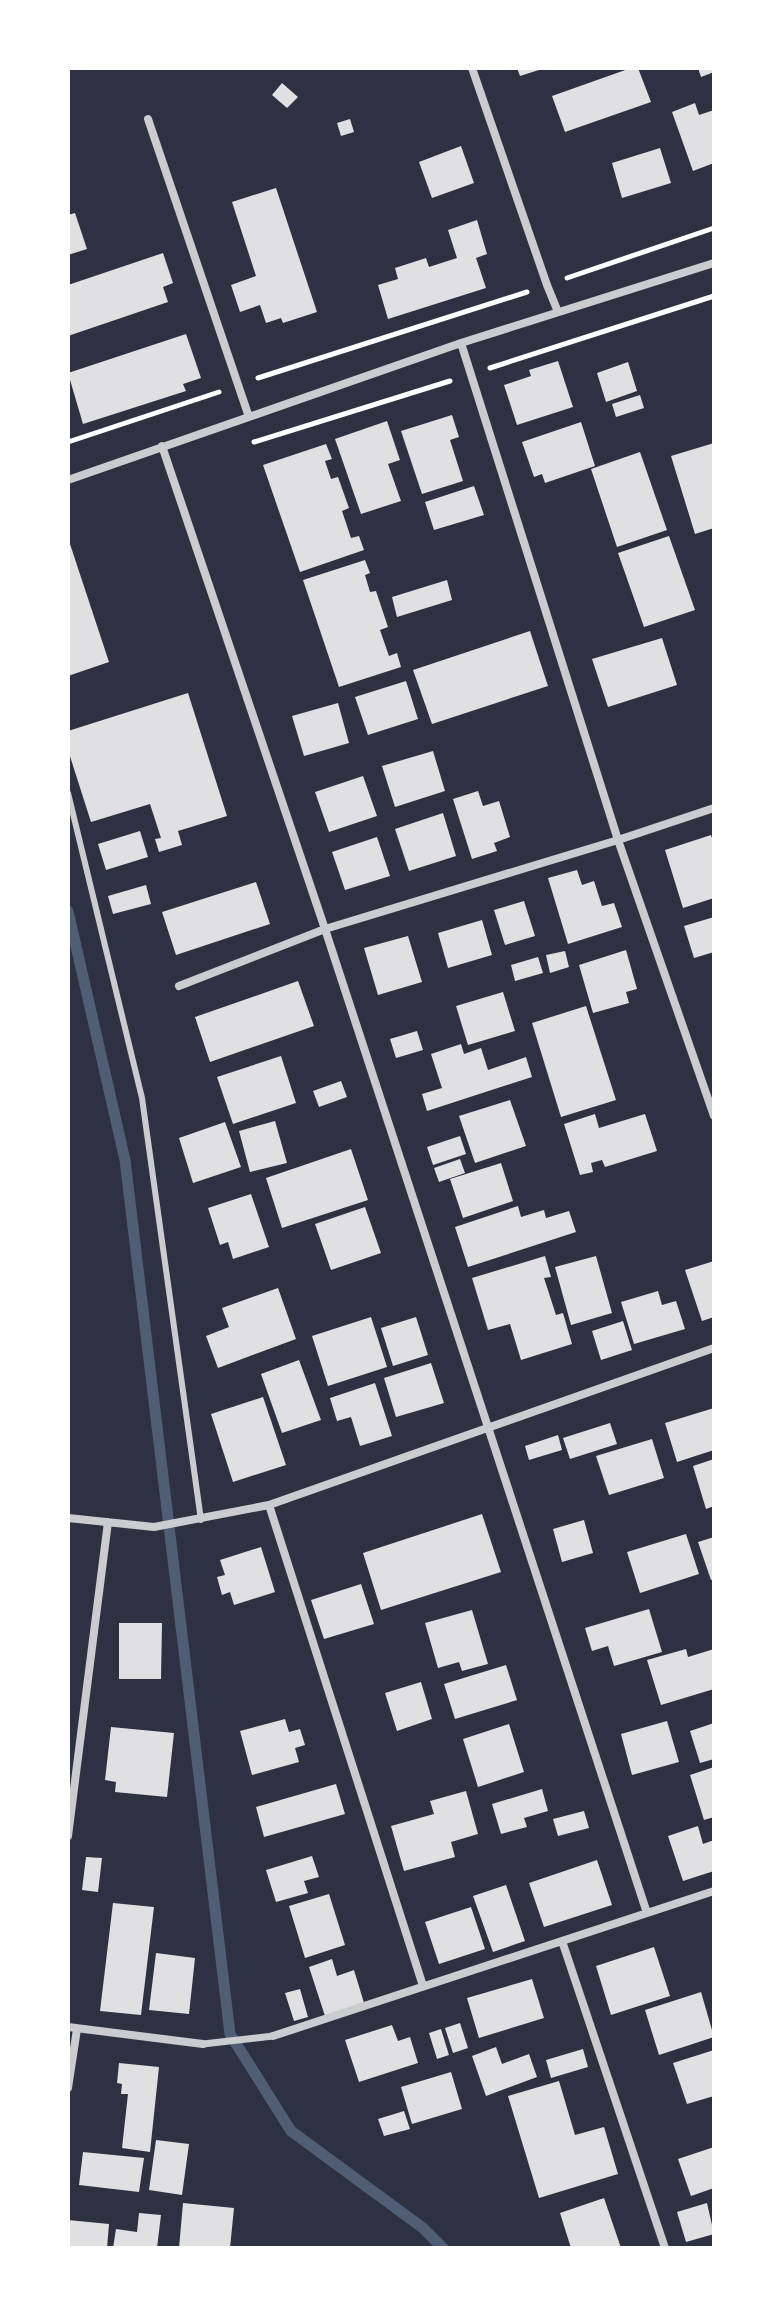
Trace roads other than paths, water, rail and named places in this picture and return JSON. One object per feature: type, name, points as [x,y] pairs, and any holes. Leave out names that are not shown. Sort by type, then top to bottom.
[{"type":"street","points":[[472,68],[558,312]]},
{"type":"street","points":[[148,119],[249,417]]},
{"type":"street","points":[[68,480],[461,343],[714,263]]},
{"type":"street","points":[[461,343],[618,840],[714,1116]]},
{"type":"street","points":[[162,446],[325,929],[647,1913]]},
{"type":"street","points":[[179,986],[325,929],[714,808]]},
{"type":"street","points":[[68,1518],[154,1527],[269,1505],[714,1348]]},
{"type":"street","points":[[269,1505],[423,1986]]},
{"type":"street","points":[[68,1836],[108,1522]]},
{"type":"street","points":[[68,2088],[72,2028],[203,2044],[273,2036],[714,1891]]},
{"type":"street","points":[[562,1941],[665,2248]]},
{"type":"lane","points":[[68,793],[142,1098],[201,1520]]},
{"type":"waterway","points":[[68,911],[125,1160],[230,2034],[291,2131],[423,2228],[443,2248]]}]
